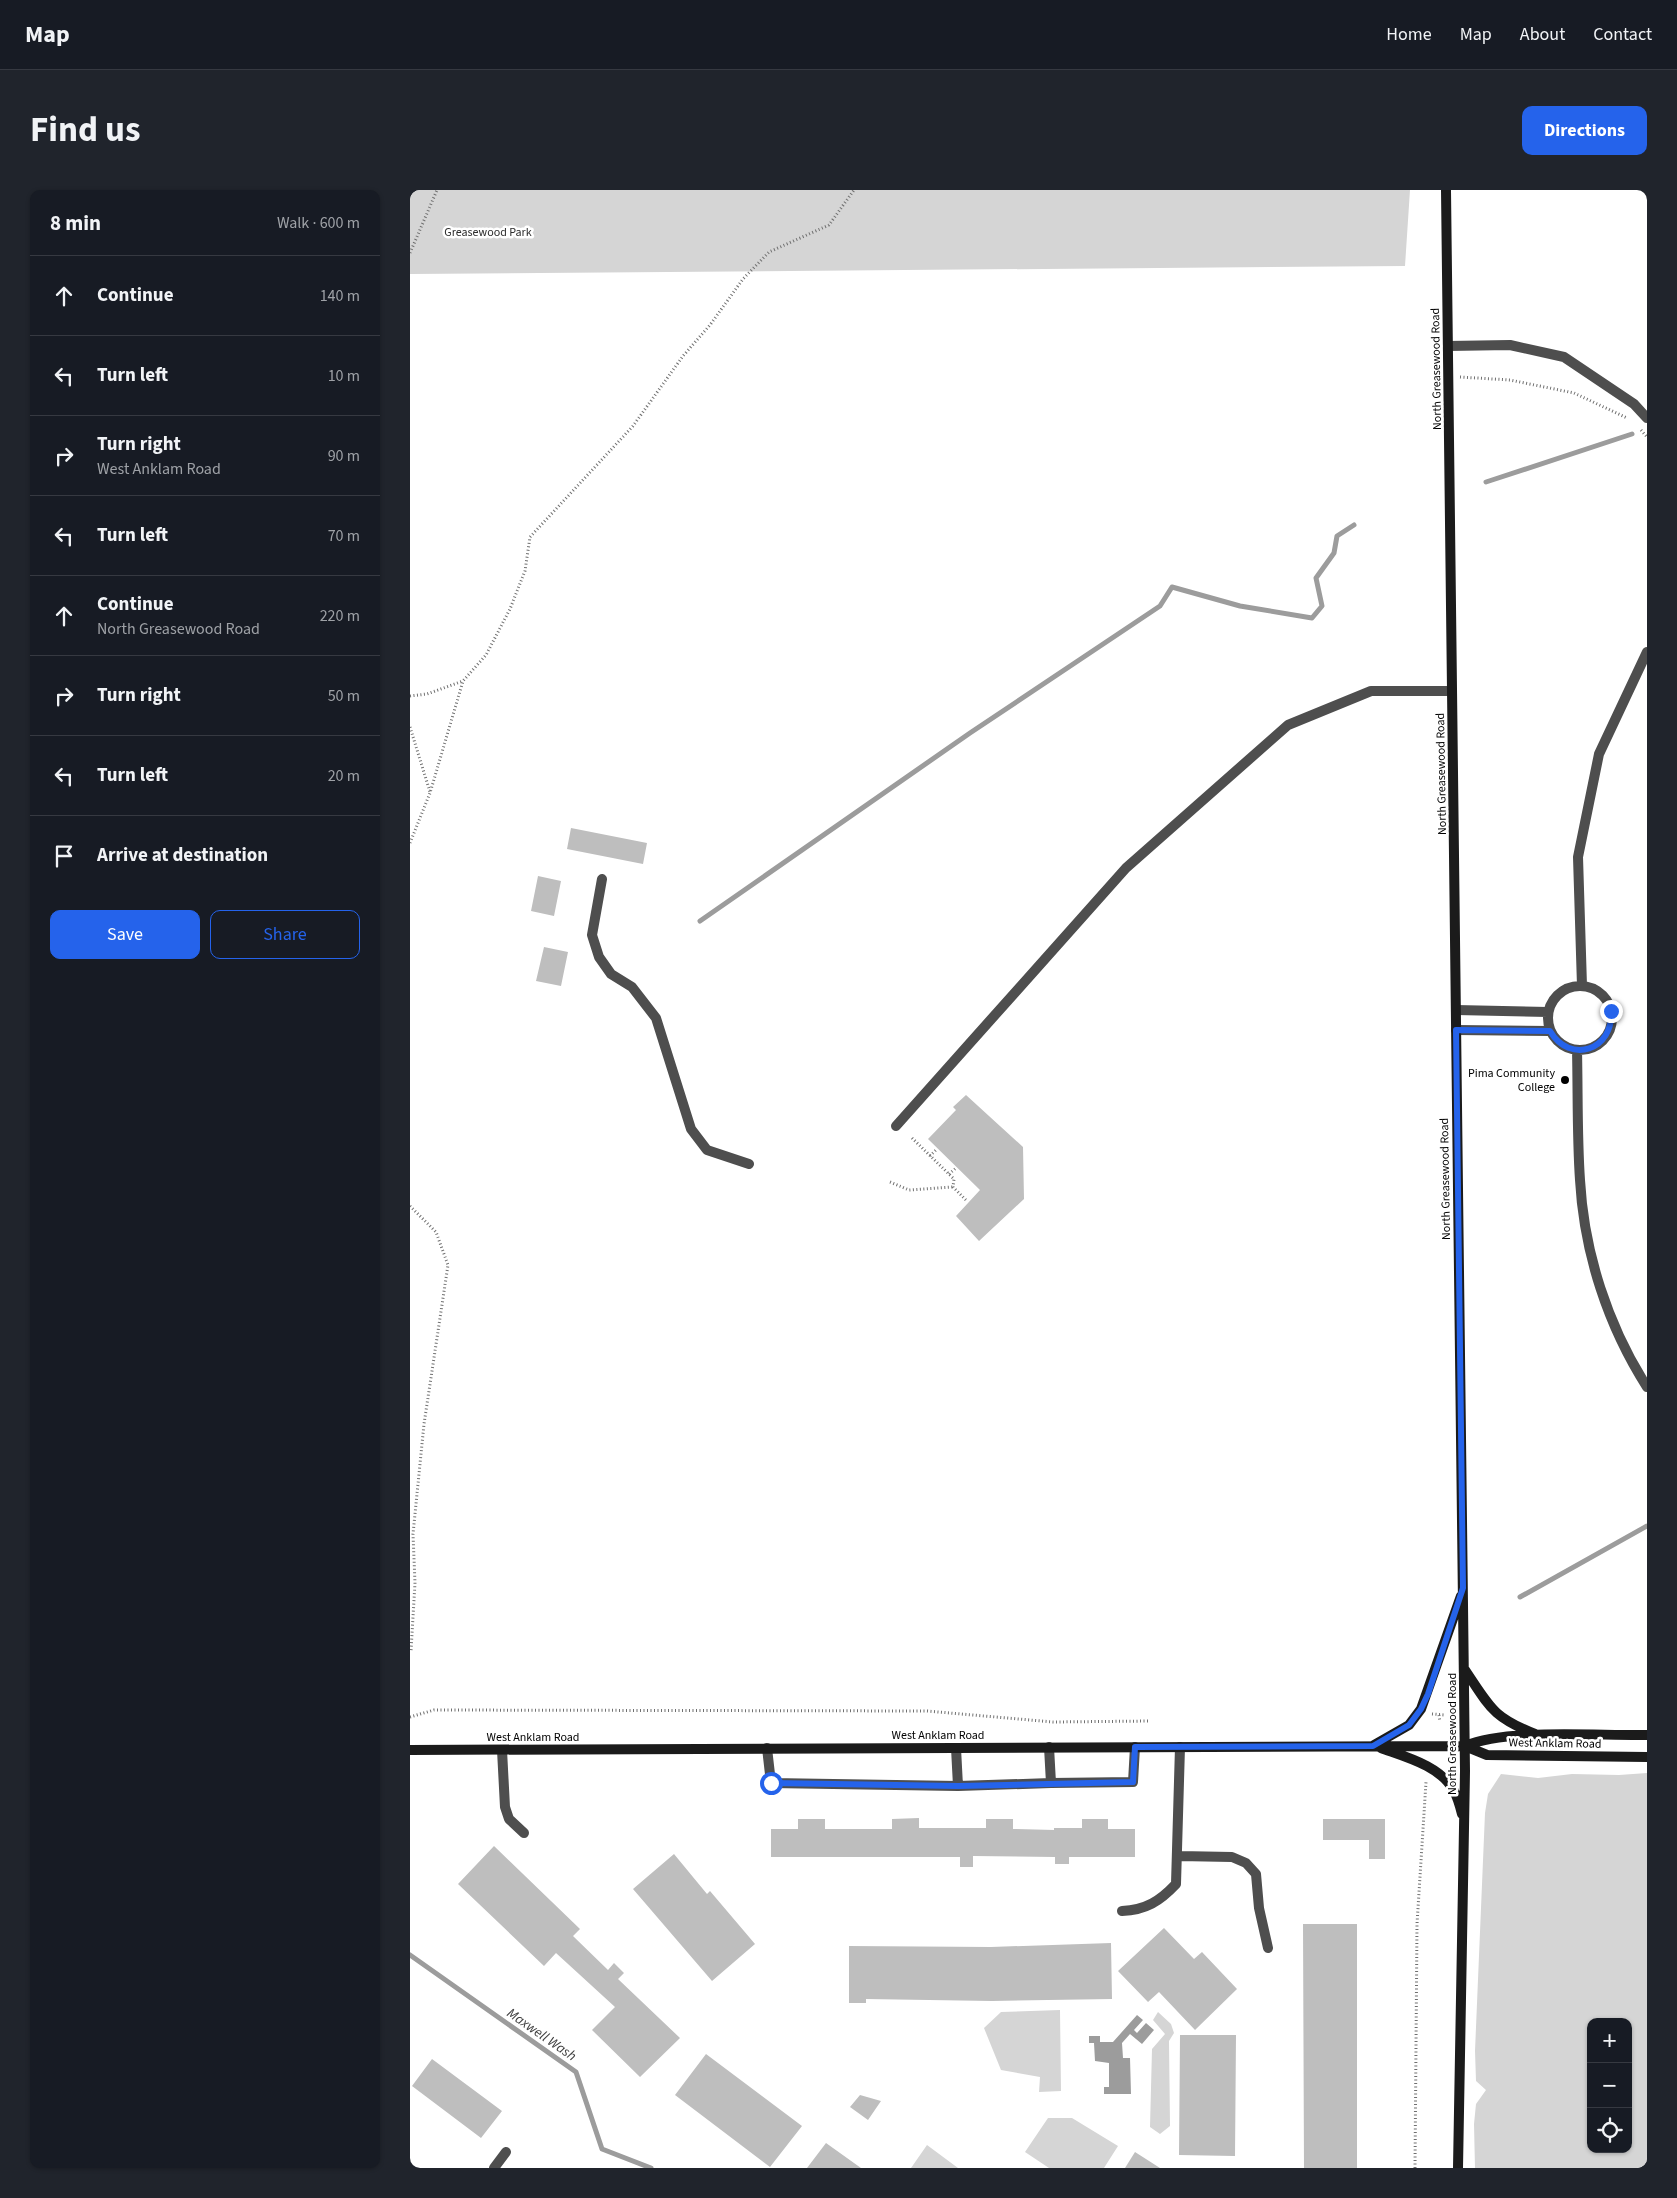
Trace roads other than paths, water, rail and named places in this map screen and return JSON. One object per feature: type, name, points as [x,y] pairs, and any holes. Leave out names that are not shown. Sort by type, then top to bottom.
[{"type":"main road","name":"North Greasewood Road","points":[[1446,190],[1465,1746],[1458,2168]]},
{"type":"main road","points":[[1373,1746],[1409,1725],[1421,1709],[1463,1588]]},
{"type":"main road","points":[[1464,1669],[1492,1710],[1500,1718],[1538,1736]]},
{"type":"main road","name":"West Anklam Road","points":[[1465,1746],[1482,1739],[1538,1736],[1647,1735]]},
{"type":"main road","points":[[1373,1746],[1411,1758],[1439,1774],[1454,1790],[1465,1820]]},
{"type":"main road","name":"West Anklam Road","points":[[410,1750],[1465,1746],[1487,1755],[1647,1757]]},
{"type":"lane","points":[[1448,346],[1510,345],[1564,357],[1634,404],[1647,418]]},
{"type":"lane","points":[[1582,986],[1578,857],[1599,754],[1647,652]]},
{"type":"lane","points":[[896,1126],[1126,868],[1288,725],[1371,691],[1452,691]]},
{"type":"lane","points":[[602,879],[592,935],[599,958],[612,974],[632,987],[656,1018],[691,1129],[707,1150],[749,1164]]},
{"type":"lane","points":[[1582,986],[1592,989],[1607,1002],[1612,1021],[1604,1039],[1587,1050],[1577,1050],[1561,1044],[1550,1031],[1548,1012],[1557,996],[1573,987],[1582,986]]},
{"type":"lane","points":[[1456,1010],[1548,1012]]},
{"type":"lane","points":[[1456,1030],[1550,1031]]},
{"type":"lane","points":[[1577,1050],[1580,1180],[1585,1226],[1610,1318],[1632,1363],[1647,1387]]},
{"type":"lane","points":[[1049,1747],[1051,1783]]},
{"type":"lane","points":[[767,1748],[771,1783],[958,1786],[1133,1782],[1135,1747]]},
{"type":"lane","points":[[1122,1911],[1139,1910],[1167,1894],[1176,1884],[1179,1856],[1180,1747]]},
{"type":"lane","points":[[956,1748],[958,1786]]},
{"type":"lane","points":[[502,1750],[505,1806],[509,1819],[524,1833]]},
{"type":"lane","points":[[1179,1856],[1232,1857],[1246,1863],[1256,1874],[1259,1908],[1268,1948]]},
{"type":"lane","points":[[494,2168],[506,2152]]},
{"type":"waterway","points":[[1486,482],[1632,434]]},
{"type":"waterway","points":[[700,921],[970,733],[1160,606],[1172,587],[1240,606],[1312,618],[1322,606],[1316,578],[1334,553],[1337,536],[1354,525]]},
{"type":"waterway","points":[[1520,1597],[1647,1526]]},
{"type":"waterway","name":"Maxwell Wash","points":[[410,1955],[576,2072],[602,2149],[651,2168]]},
{"type":"place","name":"Pima Community College","points":[[1565,1080]]},
{"type":"park label","name":"Greasewood Park","points":[[488,232]]}]
